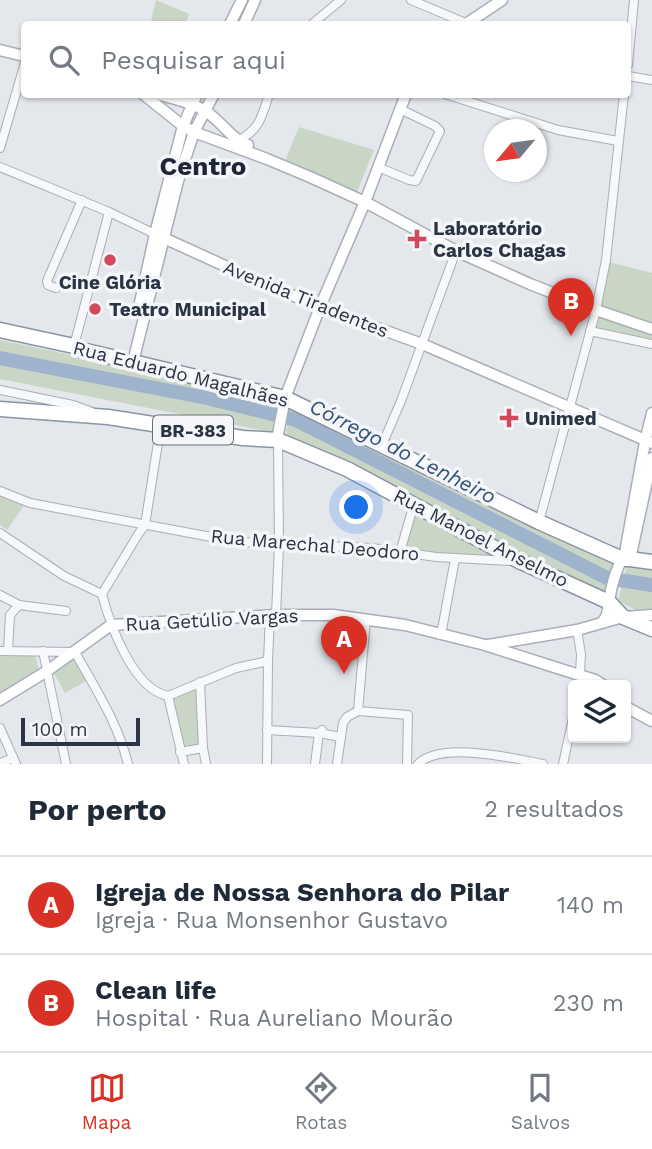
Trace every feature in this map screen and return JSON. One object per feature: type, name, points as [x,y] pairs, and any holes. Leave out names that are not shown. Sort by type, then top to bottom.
[{"type":"highway","name":"Rua Eduardo Magalhães","points":[[0,330],[74,346],[285,402],[383,445],[623,562]]},
{"type":"highway","name":"BR-383","points":[[0,409],[108,417],[243,438],[278,437]]},
{"type":"highway","name":"Rua Manoel Anselmo","points":[[278,437],[347,469],[519,561],[608,602]]},
{"type":"highway","name":"BR-383","points":[[623,562],[652,562]]},
{"type":"highway","name":"BR-383","points":[[608,602],[623,617],[652,629]]},
{"type":"main road","points":[[232,21],[242,0]]},
{"type":"main road","points":[[245,21],[255,0]]},
{"type":"main road","points":[[471,21],[502,0]]},
{"type":"main road","points":[[0,50],[21,55]]},
{"type":"main road","points":[[148,98],[183,127],[267,159],[365,202],[456,251],[530,284],[652,329]]},
{"type":"main road","points":[[159,236],[194,132],[212,98]]},
{"type":"main road","points":[[278,437],[285,402],[320,307],[365,202],[404,98]]},
{"type":"main road","points":[[130,362],[183,127],[195,100],[237,141]]},
{"type":"main road","points":[[219,140],[237,141],[251,146],[267,159]]},
{"type":"main road","name":"Avenida Tiradentes","points":[[159,236],[320,307],[422,344],[649,442]]},
{"type":"main road","points":[[623,562],[649,442],[652,413]]},
{"type":"main road","points":[[601,622],[608,615],[608,602],[623,562],[652,458]]},
{"type":"main road","name":"Rua Getúlio Vargas","points":[[0,700],[47,671],[111,625],[273,615],[332,615],[405,625],[485,645],[578,680]]},
{"type":"main road","points":[[485,645],[577,630],[623,617],[652,615]]},
{"type":"main road","points":[[631,710],[652,721]]},
{"type":"street","points":[[316,21],[341,0]]},
{"type":"street","points":[[413,0],[460,21]]},
{"type":"street","points":[[631,32],[634,0]]},
{"type":"street","points":[[0,148],[21,76]]},
{"type":"street","points":[[631,76],[652,80]]},
{"type":"street","points":[[237,141],[253,131],[267,98]]},
{"type":"street","points":[[458,98],[558,130],[618,141]]},
{"type":"street","points":[[540,522],[596,310],[606,260],[623,98]]},
{"type":"street","points":[[378,167],[416,181],[439,133],[439,128],[400,109]]},
{"type":"street","name":"Avenida Tiradentes","points":[[0,167],[82,200],[159,236]]},
{"type":"street","points":[[56,288],[48,285],[47,281],[82,200]]},
{"type":"street","points":[[74,346],[109,212]]},
{"type":"street","points":[[383,445],[456,251]]},
{"type":"street","points":[[590,331],[652,344]]},
{"type":"street","points":[[0,390],[73,405],[108,417]]},
{"type":"street","points":[[161,424],[145,525],[102,594],[117,640],[135,671],[158,694],[168,696],[236,667],[268,661]]},
{"type":"street","points":[[267,764],[268,661],[279,545],[278,437]]},
{"type":"street","name":"Rua Marechal Deodoro","points":[[0,491],[30,503],[238,542],[372,548],[454,559],[519,561]]},
{"type":"street","points":[[400,552],[414,504]]},
{"type":"street","points":[[0,533],[64,576],[102,594]]},
{"type":"street","points":[[441,635],[454,559]]},
{"type":"street","points":[[0,595],[19,604],[66,611]]},
{"type":"street","points":[[19,604],[10,615],[4,651],[75,652],[117,728],[128,764]]},
{"type":"street","points":[[358,711],[366,618]]},
{"type":"street","points":[[577,630],[581,654],[581,680]]},
{"type":"street","points":[[43,651],[66,764]]},
{"type":"street","points":[[200,682],[206,764]]},
{"type":"street","points":[[168,696],[184,764]]},
{"type":"street","points":[[337,764],[344,721],[358,711],[408,715],[407,764]]},
{"type":"street","points":[[0,728],[15,761],[0,763]]},
{"type":"street","points":[[267,730],[321,732],[341,737]]},
{"type":"street","points":[[315,764],[321,732]]},
{"type":"street","points":[[563,764],[568,741]]},
{"type":"street","points":[[180,752],[203,748]]},
{"type":"street","points":[[418,764],[438,754],[459,752],[510,757],[543,764]]},
{"type":"green space","points":[[156,0],[189,14],[187,21],[151,20]]},
{"type":"green space","points":[[299,127],[374,150],[357,192],[285,161]]},
{"type":"green space","points":[[609,262],[652,273],[652,324],[600,308]]},
{"type":"green space","points":[[599,313],[652,332],[652,340],[595,329]]},
{"type":"green space","points":[[0,340],[278,399],[272,432],[0,379]]},
{"type":"green space","points":[[290,405],[616,563],[607,597],[286,435]]},
{"type":"green space","points":[[0,494],[25,504],[7,530],[0,525]]},
{"type":"green space","points":[[414,510],[509,558],[402,551]]},
{"type":"green space","points":[[627,566],[652,570],[652,612],[640,612],[618,601]]},
{"type":"green space","points":[[35,655],[39,670],[0,694],[0,656]]},
{"type":"green space","points":[[75,657],[88,680],[65,693],[52,670]]},
{"type":"green space","points":[[197,687],[202,745],[181,749],[172,698]]},
{"type":"waterway","name":"Córrego do Lenheiro","points":[[0,358],[207,398],[296,420],[607,578],[652,585]]},
{"type":"place","name":"Laboratório Carlos Chagas","points":[[417,239]]},
{"type":"place","name":"Cine Glória","points":[[110,260]]},
{"type":"place","name":"Teatro Municipal","points":[[95,309]]},
{"type":"place","name":"Clean life","points":[[571,336]]},
{"type":"place","name":"Unimed","points":[[509,418]]},
{"type":"place","name":"Igreja de Nossa Senhora do Pilar","points":[[344,674]]},
{"type":"district","name":"Centro","points":[[203,166]]}]
